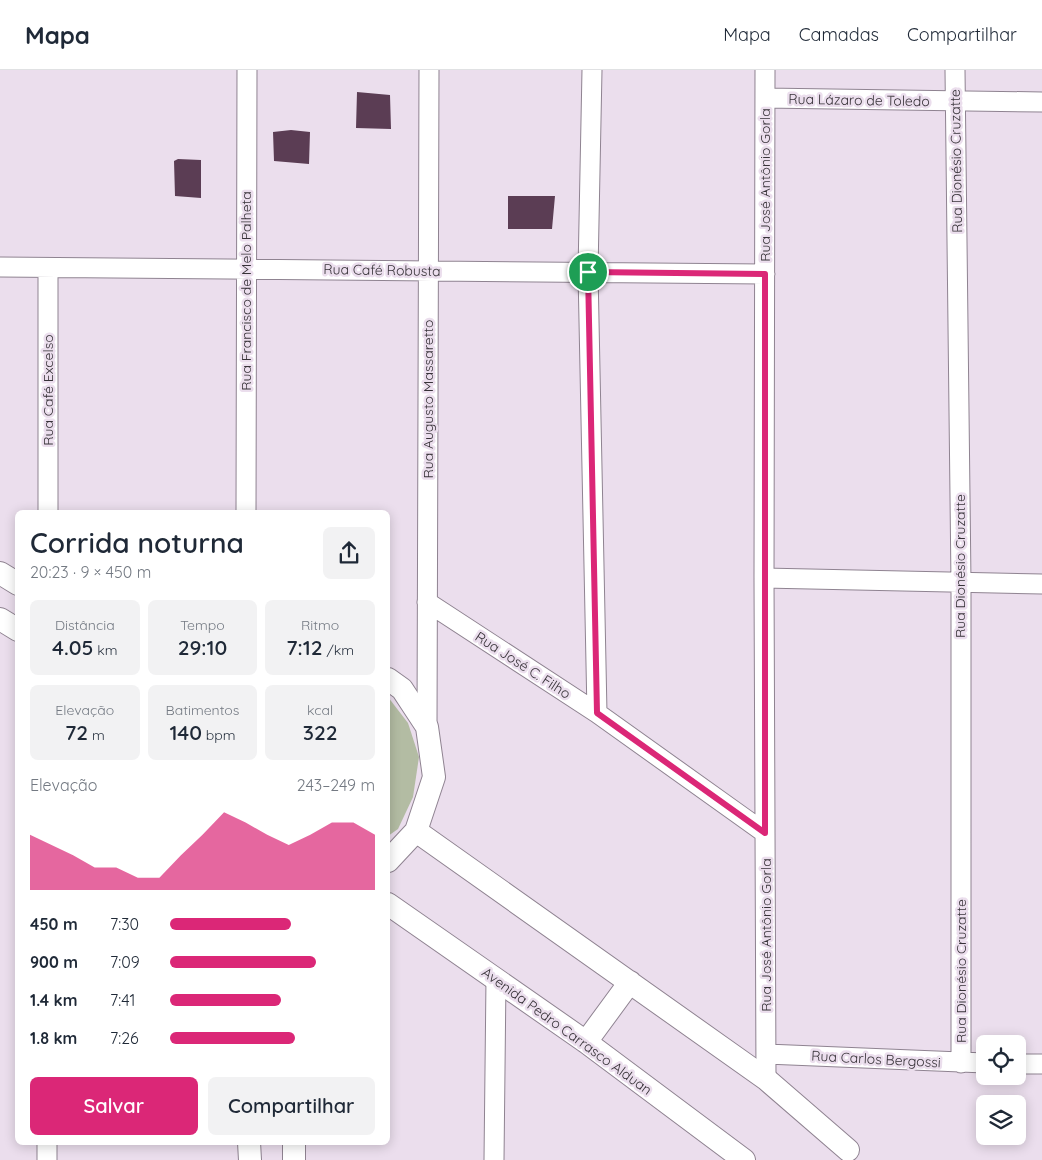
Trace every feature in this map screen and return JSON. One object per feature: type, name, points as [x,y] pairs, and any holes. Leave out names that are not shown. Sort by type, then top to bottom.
[{"type":"street","name":"Rua Francisco de Melo Palheta","points":[[246,510],[247,70]]},
{"type":"street","name":"Rua Augusto Massaretto","points":[[428,727],[429,70]]},
{"type":"street","points":[[592,70],[588,272],[597,713]]},
{"type":"street","name":"Rua José Antônio Gorla","points":[[765,70],[764,578],[766,1080]]},
{"type":"street","name":"Rua Dionésio Cruzatte","points":[[955,70],[961,582],[961,1063]]},
{"type":"street","name":"Rua Lázaro de Toledo","points":[[765,98],[1042,102]]},
{"type":"street","name":"Rua Café Robusta","points":[[0,268],[765,274]]},
{"type":"street","name":"Rua Café Excelso","points":[[48,268],[48,510]]},
{"type":"street","points":[[0,574],[15,582]]},
{"type":"street","points":[[764,578],[1042,584]]},
{"type":"street","name":"Rua José C. Filho","points":[[428,602],[597,713],[765,833]]},
{"type":"street","points":[[0,619],[15,628]]},
{"type":"street","points":[[390,680],[402,689],[428,727],[434,777],[416,831],[390,859]]},
{"type":"street","points":[[416,831],[766,1080],[848,1150]]},
{"type":"street","name":"Avenida Pedro Carrasco Alduan","points":[[390,905],[586,1042],[744,1160]]},
{"type":"street","points":[[494,1160],[496,979]]},
{"type":"street","points":[[586,1042],[630,982]]},
{"type":"street","name":"Rua Carlos Bergossi","points":[[766,1054],[976,1063]]},
{"type":"street","points":[[1026,1064],[1042,1064]]},
{"type":"street","points":[[47,1145],[47,1160]]},
{"type":"street","points":[[249,1145],[250,1160]]},
{"type":"street","points":[[294,1145],[294,1160]]},
{"type":"green space","points":[[390,700],[408,723],[419,757],[413,797],[398,829],[390,835]]},
{"type":"building","points":[[357,92],[390,95],[391,129],[356,128]]},
{"type":"building","points":[[291,130],[310,132],[309,164],[274,161],[273,132]]},
{"type":"building","points":[[178,159],[201,160],[201,198],[175,196],[174,161]]},
{"type":"building","points":[[508,196],[555,196],[552,229],[508,229]]},
{"type":"route","points":[[588,272],[765,274],[765,833],[597,713],[588,272]]}]
